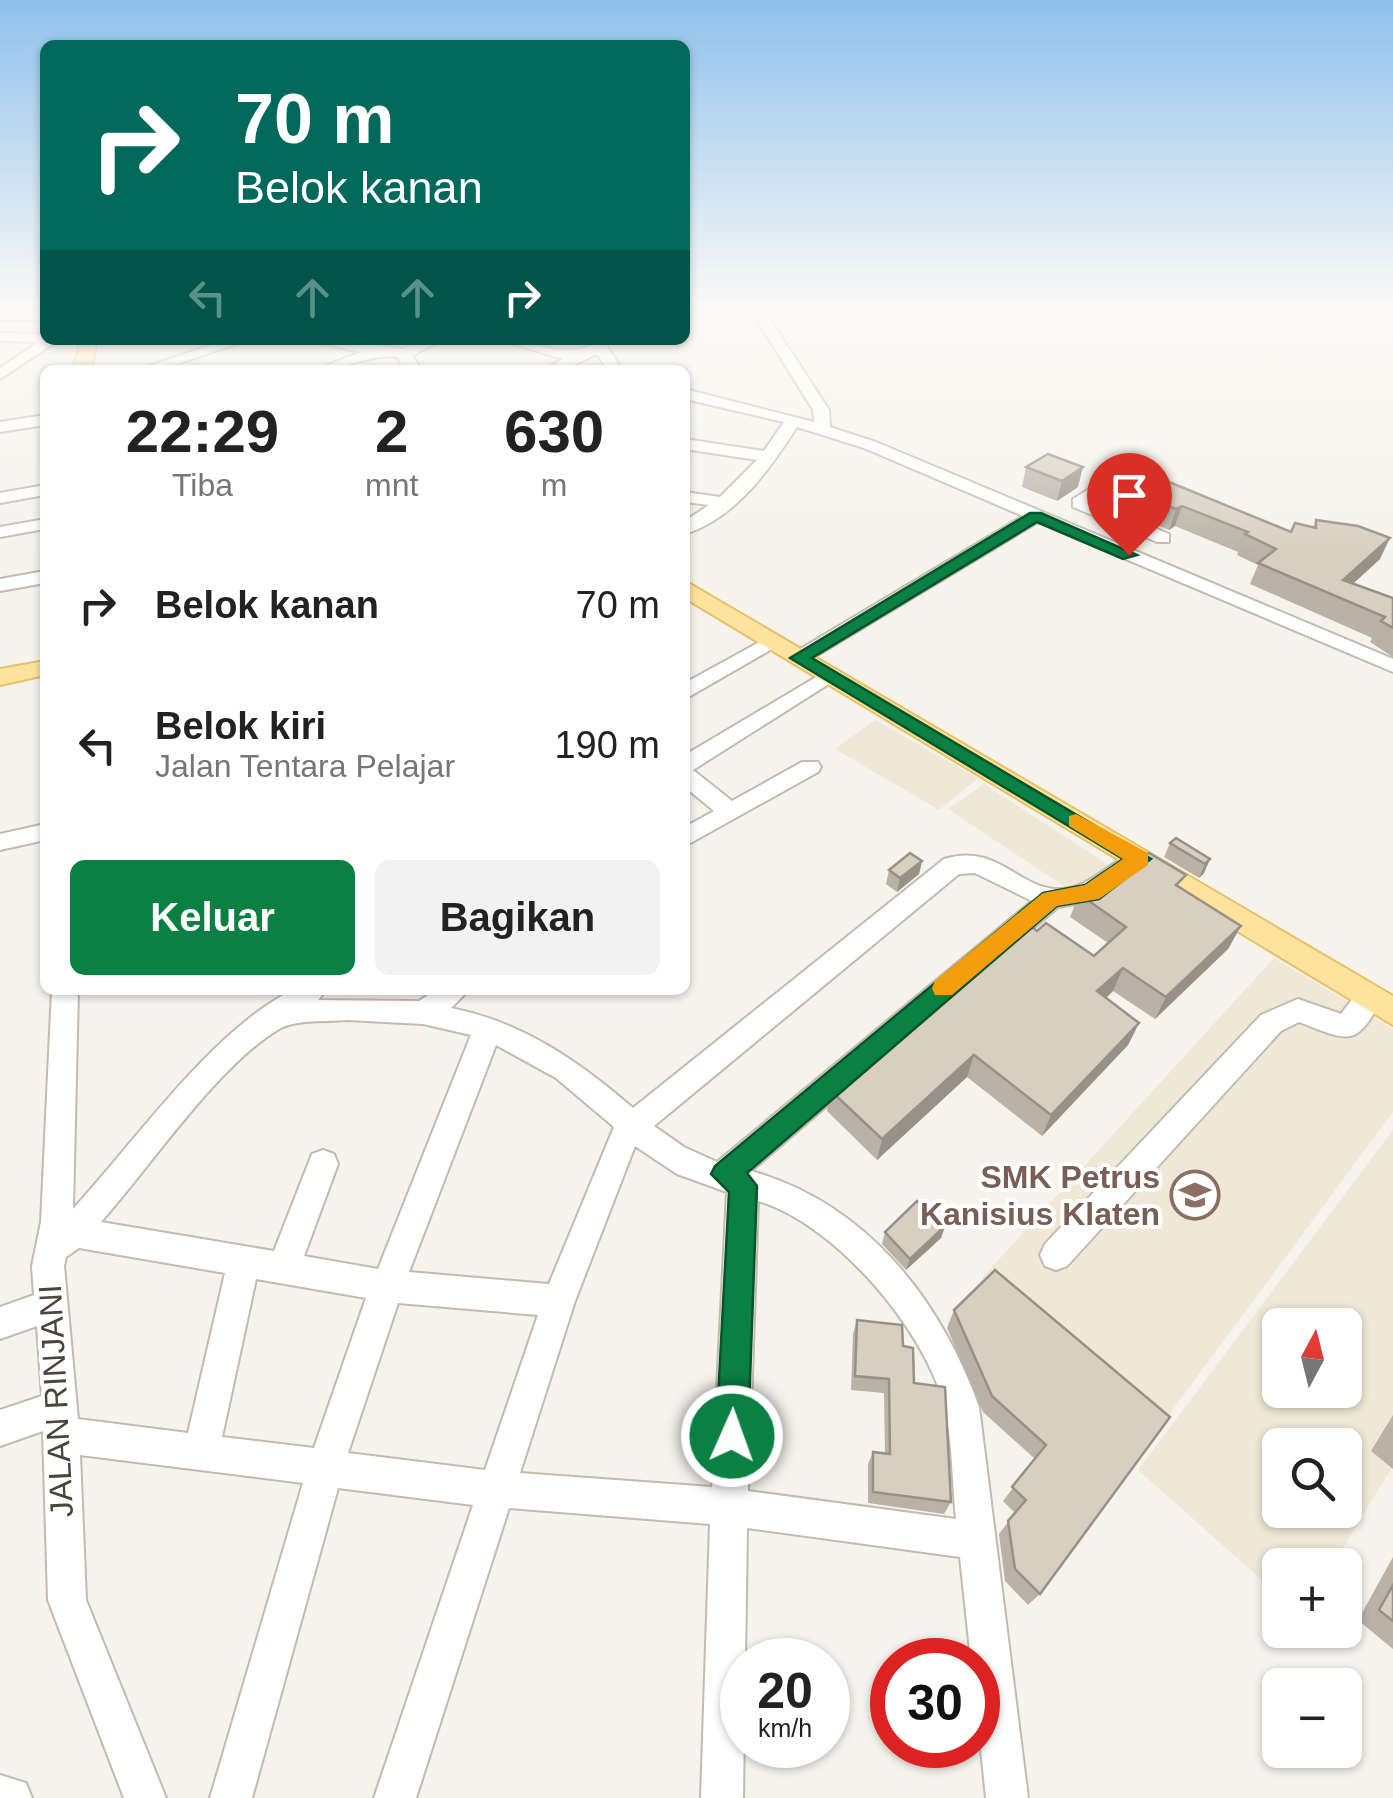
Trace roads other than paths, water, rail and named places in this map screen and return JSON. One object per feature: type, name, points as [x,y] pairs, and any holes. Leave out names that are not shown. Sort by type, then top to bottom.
[{"type":"main road","points":[[690,591],[1381,1005]]},
{"type":"main road","points":[[0,678],[40,669]]},
{"type":"street","points":[[809,391],[822,410],[822,427]]},
{"type":"street","points":[[690,395],[822,427],[1393,662]]},
{"type":"street","points":[[690,526],[729,503],[770,457],[794,420]]},
{"type":"street","points":[[0,427],[40,421]]},
{"type":"street","points":[[690,445],[770,457]]},
{"type":"street","points":[[1164,493],[1115,478],[1084,499],[1166,527],[1168,532],[1157,543],[1163,558],[1393,662]]},
{"type":"street","points":[[0,498],[40,491]]},
{"type":"street","points":[[690,498],[729,503]]},
{"type":"street","points":[[799,658],[1036,516]]},
{"type":"street","points":[[0,532],[40,525]]},
{"type":"street","points":[[0,585],[40,578]]},
{"type":"street","points":[[690,689],[772,641]]},
{"type":"street","points":[[690,761],[828,676]]},
{"type":"street","points":[[690,835],[810,767]]},
{"type":"street","points":[[690,779],[730,812]]},
{"type":"street","points":[[0,842],[40,833]]},
{"type":"street","points":[[396,1798],[559,1301],[620,1142],[635,1124],[953,866],[978,864],[1051,898],[1091,893],[1140,859]]},
{"type":"street","points":[[722,1798],[734,1180],[1051,898]]},
{"type":"street","name":"JALAN RINJANI","points":[[66,995],[57,1222],[48,1266],[60,1421],[67,1600],[145,1798]]},
{"type":"street","points":[[48,1266],[146,1144],[268,1018],[305,995]]},
{"type":"street","points":[[426,1011],[449,995]]},
{"type":"street","points":[[1056,1255],[1272,1023],[1298,1010],[1346,1028],[1381,1005]]},
{"type":"street","points":[[268,1018],[314,1010],[397,1007],[489,1026],[564,1068],[674,1157],[797,1200],[826,1215],[860,1248],[932,1339],[954,1374],[962,1407],[1007,1798]]},
{"type":"street","points":[[231,1798],[326,1466],[388,1286],[489,1026]]},
{"type":"street","points":[[283,1269],[323,1164]]},
{"type":"street","points":[[72,1232],[388,1286],[559,1301]]},
{"type":"street","points":[[201,1454],[243,1263]]},
{"type":"street","points":[[0,1323],[51,1304]]},
{"type":"street","points":[[0,1428],[60,1421],[201,1454],[495,1489],[729,1507],[978,1541]]},
{"type":"street","points":[[0,1796],[11,1798]]},
{"type":"place","name":"SMK Petrus Kanisius Klaten","points":[[1195,1195]]}]
